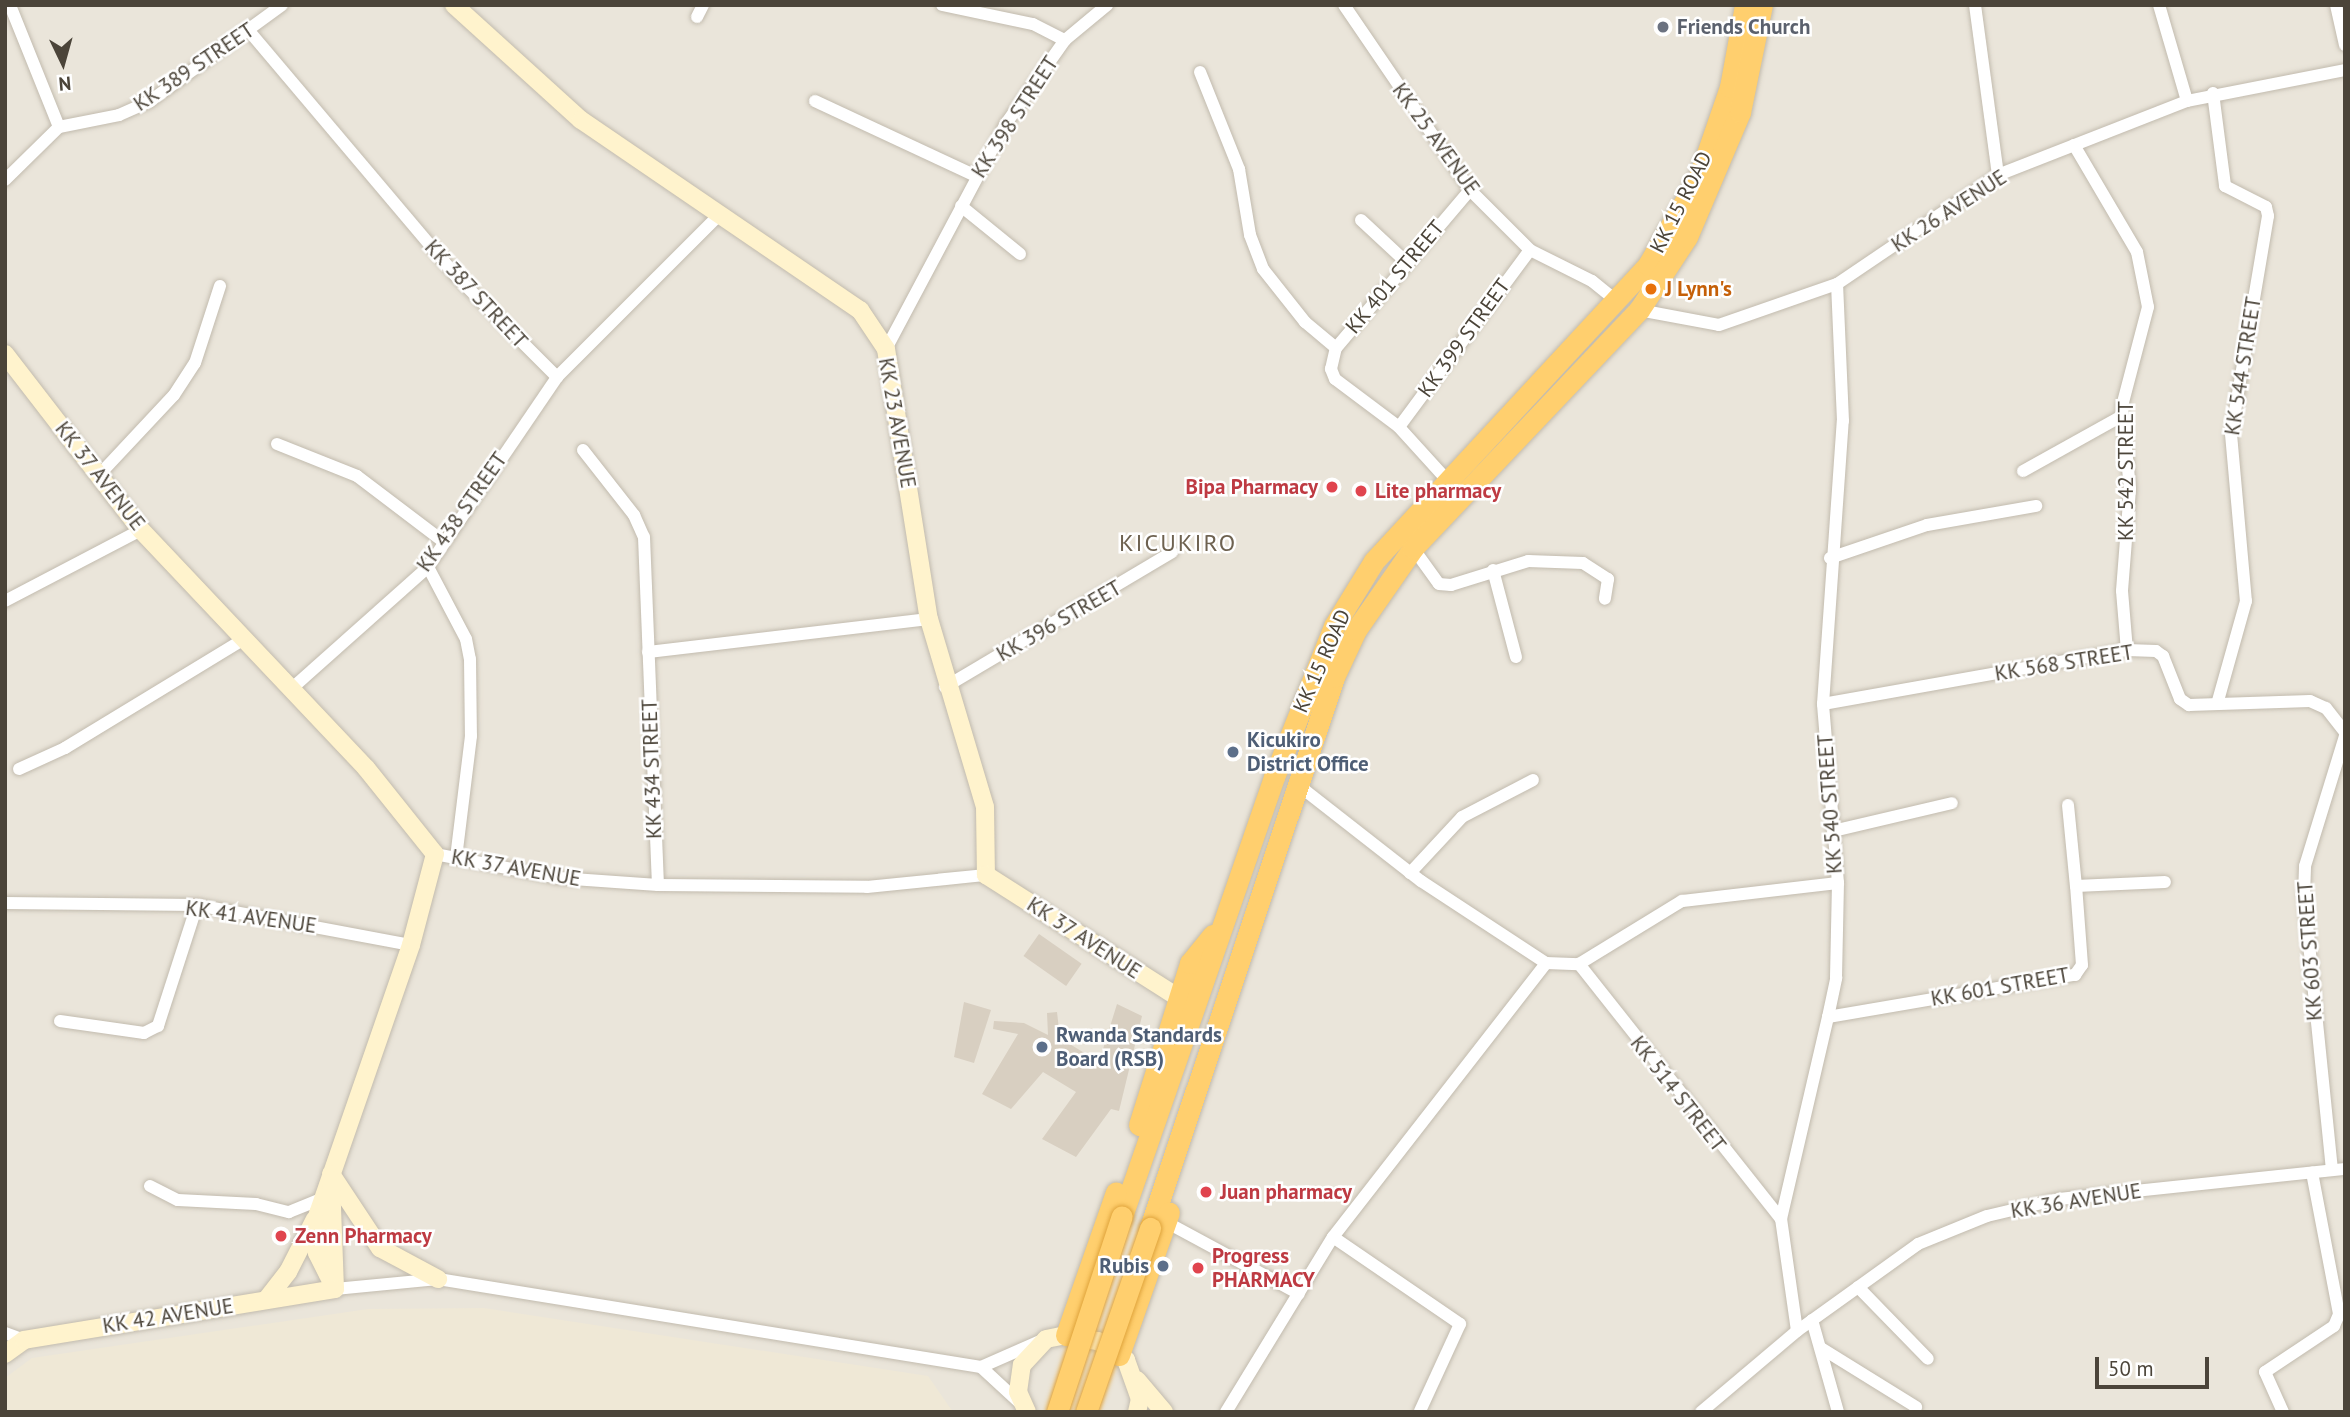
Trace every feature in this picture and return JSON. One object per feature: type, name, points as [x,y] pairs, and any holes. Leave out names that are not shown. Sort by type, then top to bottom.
[{"type":"highway","name":"KK 15 ROAD","points":[[1057,1412],[1221,926],[1334,626],[1374,561],[1648,265],[1699,177],[1730,87],[1745,5]]},
{"type":"highway","name":"KK 15 ROAD","points":[[1086,1412],[1158,1225],[1245,943],[1342,657],[1413,548],[1639,310],[1687,237],[1714,183],[1740,112],[1762,5]]},
{"type":"highway","points":[[1617,301],[1639,310]]},
{"type":"highway","points":[[1056,1337],[1190,962],[1221,926]]},
{"type":"highway","points":[[1119,1355],[1158,1225]]},
{"type":"main road","name":"KK 23 AVENUE","points":[[465,10],[571,113],[860,310],[886,349],[929,620],[945,687],[985,807],[986,875]]},
{"type":"main road","name":"KK 37 AVENUE","points":[[5,354],[141,530],[241,641],[366,768],[435,853]]},
{"type":"main road","points":[[266,1300],[288,1272],[320,1206],[411,945],[435,853]]},
{"type":"main road","name":"KK 37 AVENUE","points":[[986,875],[1179,998]]},
{"type":"main road","points":[[331,1174],[380,1248],[438,1279]]},
{"type":"main road","points":[[331,1174],[335,1289]]},
{"type":"main road","points":[[320,1206],[317,1253],[335,1289]]},
{"type":"main road","name":"KK 42 AVENUE","points":[[5,1354],[24,1340],[335,1289]]},
{"type":"main road","points":[[1024,1408],[1022,1365],[1056,1337],[1098,1341],[1119,1355],[1164,1412]]},
{"type":"main road","points":[[1136,1378],[1137,1412]]},
{"type":"street","points":[[5,180],[29,150],[59,127],[10,5]]},
{"type":"street","name":"KK 389 STREET","points":[[59,127],[119,116],[150,101],[282,5]]},
{"type":"street","points":[[942,5],[1033,24],[1065,40]]},
{"type":"street","name":"KK 398 STREET","points":[[886,349],[976,176],[1065,40],[1107,5]]},
{"type":"street","name":"KK 25 AVENUE","points":[[1344,5],[1469,190],[1530,250],[1592,281],[1617,301]]},
{"type":"street","points":[[1975,5],[1998,175]]},
{"type":"street","points":[[2159,5],[2187,101]]},
{"type":"street","points":[[2336,5],[2345,45]]},
{"type":"street","name":"KK 387 STREET","points":[[249,31],[454,274],[557,377]]},
{"type":"street","name":"KK 26 AVENUE","points":[[1639,310],[1719,326],[1838,284],[1998,175],[2213,93],[2345,70]]},
{"type":"street","points":[[1200,72],[1239,169],[1250,235],[1263,269],[1305,322],[1336,348]]},
{"type":"street","name":"KK 544 STREET","points":[[2213,93],[2225,186],[2266,207],[2268,216],[2231,434],[2246,601],[2217,704]]},
{"type":"street","points":[[815,101],[976,176]]},
{"type":"street","name":"KK 542 STREET","points":[[2074,145],[2137,252],[2148,307],[2122,416],[2130,489],[2122,591],[2127,650]]},
{"type":"street","name":"KK 401 STREET","points":[[1399,427],[1335,379],[1331,369],[1336,348],[1405,261],[1469,190]]},
{"type":"street","points":[[961,206],[1020,254]]},
{"type":"street","points":[[557,377],[720,214]]},
{"type":"street","points":[[1361,220],[1405,261]]},
{"type":"street","name":"KK 399 STREET","points":[[1399,427],[1530,250]]},
{"type":"street","name":"KK 540 STREET","points":[[1578,964],[1682,901],[1838,883],[1823,704],[1830,558],[1843,421],[1838,284]]},
{"type":"street","points":[[100,474],[174,395],[195,363],[219,286]]},
{"type":"street","name":"KK 438 STREET","points":[[290,690],[428,567],[557,377]]},
{"type":"street","points":[[2023,471],[2122,416]]},
{"type":"street","points":[[1399,427],[1447,480]]},
{"type":"street","points":[[277,444],[357,476],[444,542]]},
{"type":"street","name":"KK 434 STREET","points":[[583,450],[634,515],[644,537],[657,885]]},
{"type":"street","points":[[1830,558],[1927,525],[2036,506]]},
{"type":"street","points":[[5,601],[141,530]]},
{"type":"street","points":[[1413,548],[1439,584],[1528,561],[1583,563],[1608,579],[1605,599]]},
{"type":"street","name":"KK 396 STREET","points":[[945,687],[1172,552]]},
{"type":"street","points":[[428,567],[466,639],[470,659],[471,736],[456,858]]},
{"type":"street","points":[[1493,570],[1516,657]]},
{"type":"street","points":[[648,652],[929,620]]},
{"type":"street","points":[[19,769],[65,748],[241,641]]},
{"type":"street","name":"KK 568 STREET","points":[[1823,704],[2127,650],[2163,656],[2180,699],[2189,705],[2310,701],[2326,708],[2345,734]]},
{"type":"street","name":"KK 603 STREET","points":[[2339,1170],[2306,959],[2304,876],[2345,734]]},
{"type":"street","points":[[1410,873],[1462,817],[1533,780]]},
{"type":"street","points":[[1298,785],[1410,873],[1546,963],[1578,964]]},
{"type":"street","points":[[1833,831],[1952,803]]},
{"type":"street","name":"KK 601 STREET","points":[[1828,1017],[2075,975],[2082,965],[2068,805]]},
{"type":"street","name":"KK 37 AVENUE","points":[[435,853],[559,878],[657,885],[867,887],[986,875]]},
{"type":"street","points":[[2076,886],[2165,882]]},
{"type":"street","points":[[1797,1331],[1781,1219],[1836,978],[1838,883]]},
{"type":"street","name":"KK 41 AVENUE","points":[[5,903],[197,905],[411,945]]},
{"type":"street","points":[[60,1021],[144,1033],[158,1026],[197,905]]},
{"type":"street","points":[[1226,1412],[1333,1237],[1546,963]]},
{"type":"street","name":"KK 514 STREET","points":[[1578,964],[1781,1219]]},
{"type":"street","name":"KK 36 AVENUE","points":[[1701,1412],[1797,1331],[1918,1244],[1987,1216],[2059,1199],[2339,1170]]},
{"type":"street","points":[[2283,1412],[2265,1372],[2334,1326],[2339,1314],[2312,1173]]},
{"type":"street","points":[[150,1186],[178,1200],[256,1204],[289,1213],[320,1206]]},
{"type":"street","points":[[1158,1225],[1299,1294]]},
{"type":"street","points":[[1333,1237],[1460,1324],[1420,1411]]},
{"type":"street","points":[[335,1289],[438,1279],[981,1367],[1056,1337]]},
{"type":"street","points":[[1858,1287],[1928,1359]]},
{"type":"street","points":[[1812,1320],[1838,1412]]},
{"type":"street","points":[[5,1333],[24,1340]]},
{"type":"street","points":[[1821,1348],[1916,1407]]},
{"type":"street","points":[[981,1367],[1024,1408]]},
{"type":"shaded area","points":[[5,5],[2345,5],[2345,1412],[5,1412]]},
{"type":"shaded area","points":[[484,1308],[928,1376],[953,1412],[5,1412],[5,1378],[32,1358],[368,1309]]},
{"type":"building","points":[[1039,934],[1082,964],[1066,986],[1024,956]]},
{"type":"building","points":[[964,1002],[991,1010],[974,1063],[954,1057]]},
{"type":"building","name":"Rwanda Standards Board (RSB)","points":[[1117,1004],[1142,1016],[1119,1111],[1111,1109],[1076,1157],[1042,1139],[1076,1092],[1043,1072],[1011,1109],[982,1094],[1018,1034],[993,1029],[994,1021],[1024,1023],[1048,1035],[1047,1013],[1057,1012],[1060,1038],[1099,1062]]},
{"type":"place","name":"Friends Church","points":[[1663,27]]},
{"type":"place","name":"J Lynn's","points":[[1651,289]]},
{"type":"place","name":"Bipa Pharmacy","points":[[1332,487]]},
{"type":"place","name":"Lite pharmacy","points":[[1361,491]]},
{"type":"place","name":"Kicukiro District Office","points":[[1233,752]]},
{"type":"place","name":"Rwanda Standards Board (RSB)","points":[[1042,1047]]},
{"type":"place","name":"Juan pharmacy","points":[[1206,1192]]},
{"type":"place","name":"Zenn Pharmacy","points":[[281,1236]]},
{"type":"place","name":"Rubis","points":[[1163,1266]]},
{"type":"place","name":"Progress PHARMACY","points":[[1198,1268]]},
{"type":"district","name":"KICUKIRO","points":[[1178,543]]}]
